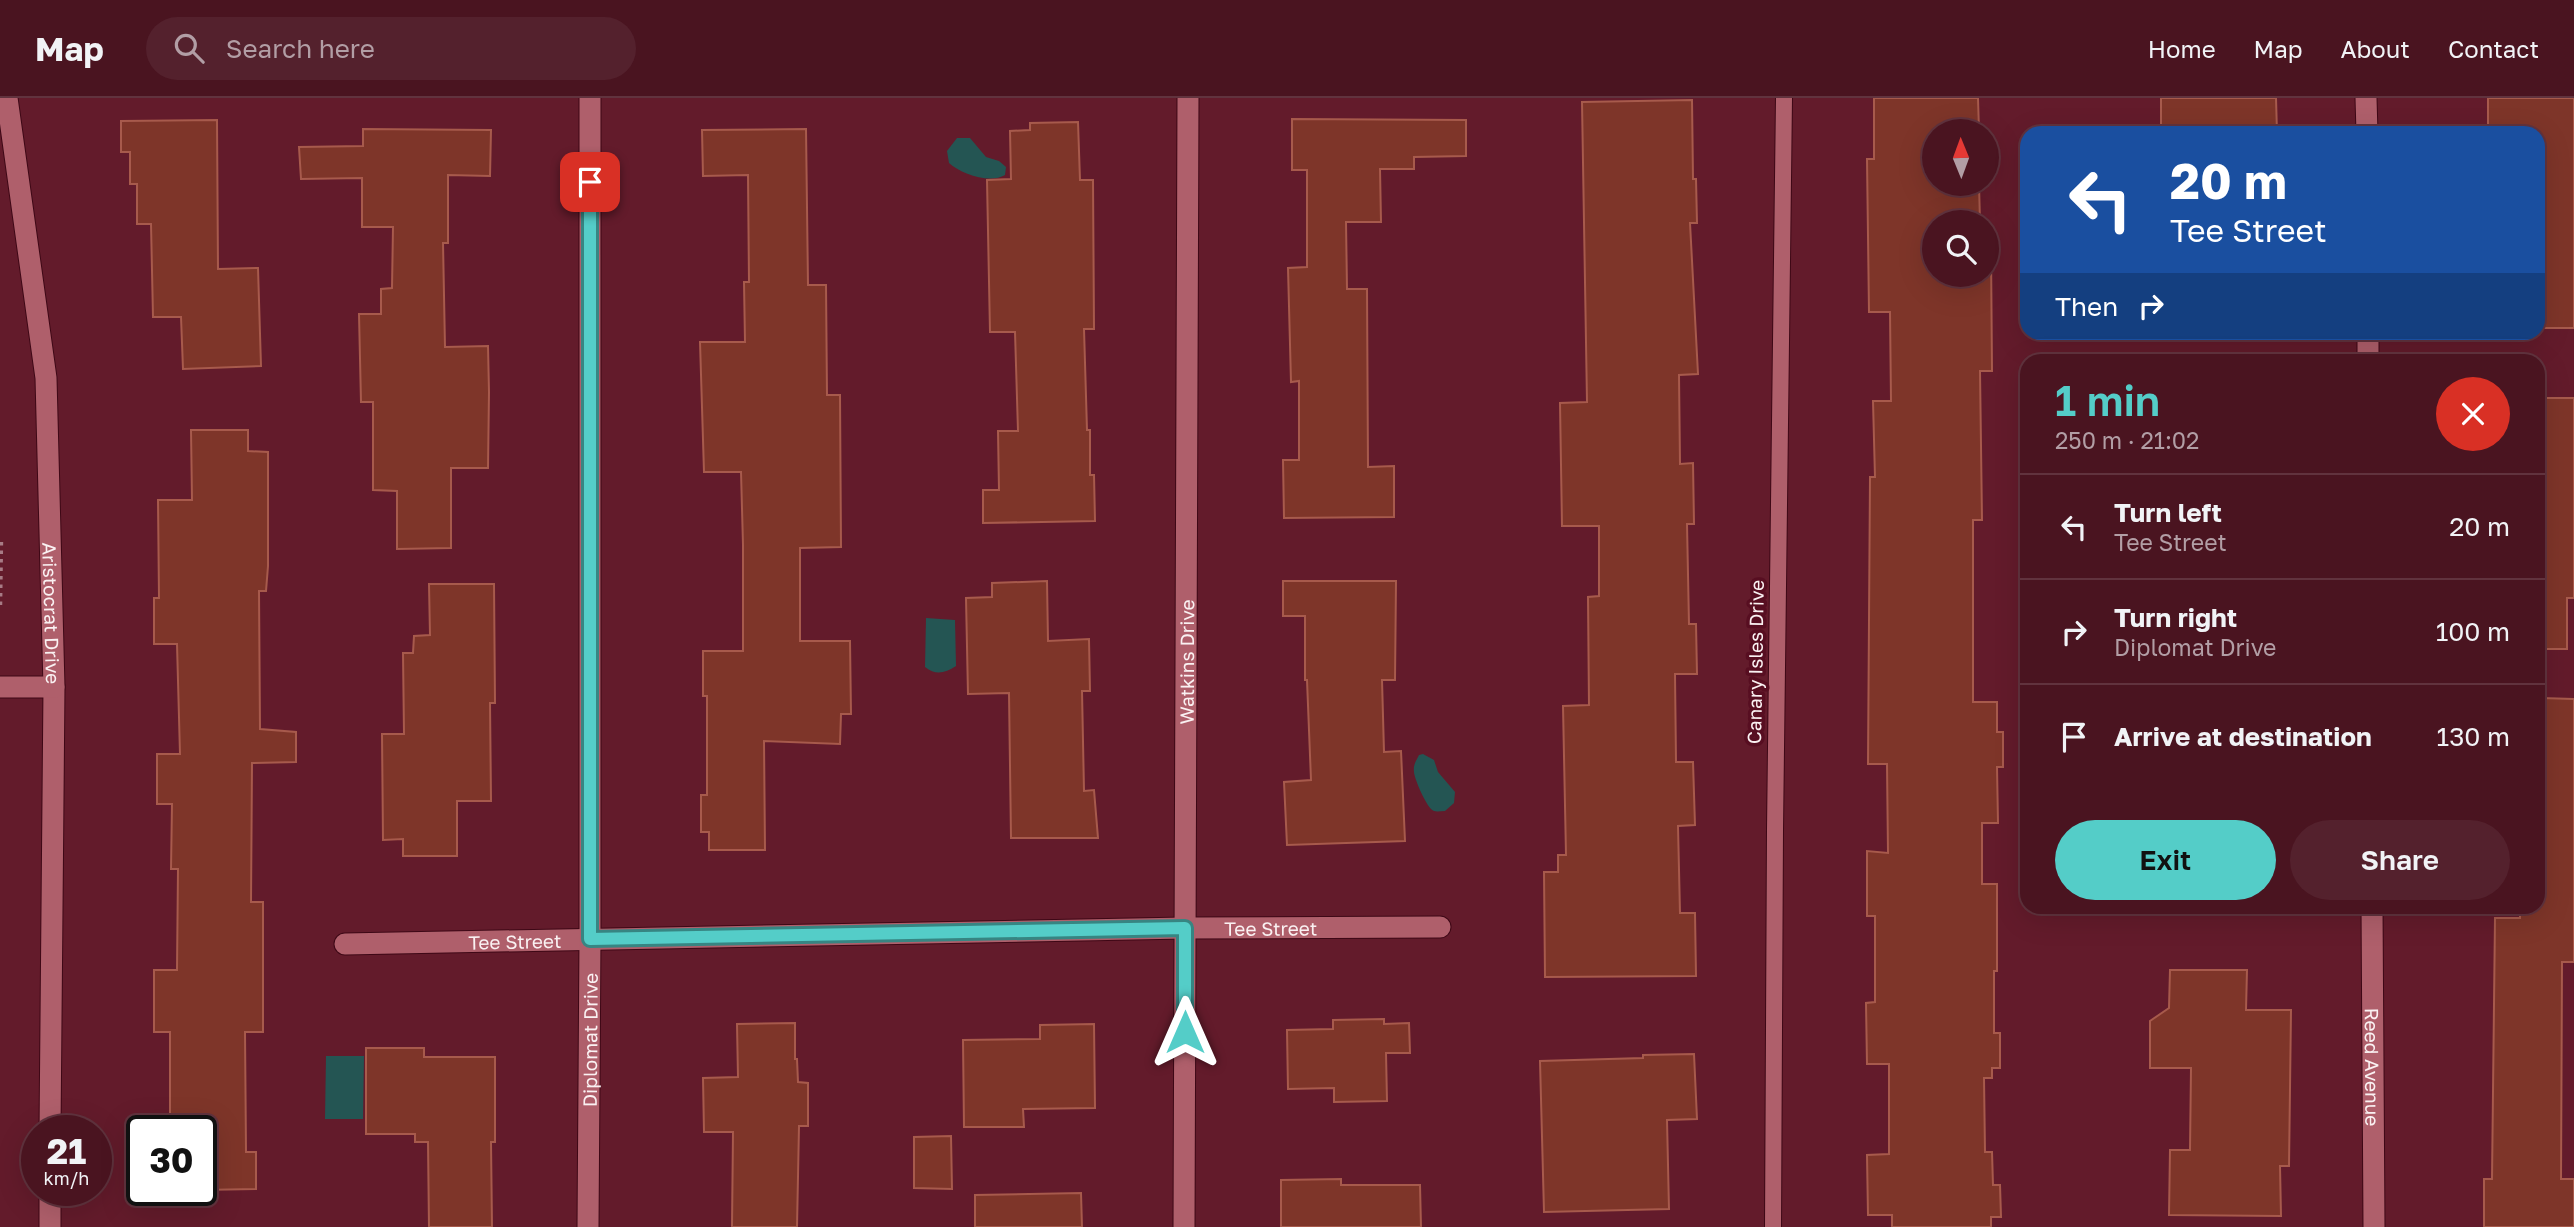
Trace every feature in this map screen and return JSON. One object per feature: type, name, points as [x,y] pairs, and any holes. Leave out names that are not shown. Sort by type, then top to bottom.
[{"type":"street","name":"Aristocrat Drive","points":[[8,98],[46,377],[54,687],[50,1115]]},
{"type":"street","name":"Diplomat Drive","points":[[588,1227],[590,98]]},
{"type":"street","name":"Watkins Drive","points":[[1184,1227],[1188,98]]},
{"type":"street","points":[[2366,98],[2367,126]]},
{"type":"street","points":[[0,687],[54,687]]},
{"type":"street","name":"Reed Avenue","points":[[2372,914],[2374,1227]]},
{"type":"street","name":"Tee Street","points":[[345,944],[1185,928],[1440,927]]},
{"type":"street","points":[[50,1206],[50,1227]]},
{"type":"lane","name":"Canary Isles Drive","points":[[1773,1227],[1784,98]]},
{"type":"path","points":[[0,605],[1,538]]},
{"type":"water","points":[[957,138],[970,138],[986,157],[999,161],[1006,167],[1005,175],[999,178],[984,178],[954,167],[949,163],[947,151]]},
{"type":"water","points":[[926,618],[955,620],[956,666],[940,672],[925,667]]},
{"type":"water","points":[[1423,754],[1434,760],[1438,772],[1455,792],[1454,803],[1445,811],[1431,809],[1418,786],[1414,767],[1419,755]]},
{"type":"water","points":[[326,1056],[364,1056],[363,1119],[325,1119]]},
{"type":"building","points":[[1874,98],[1978,98],[1979,119],[1922,119],[1922,196],[1979,196],[1980,210],[1922,210],[1922,287],[1991,287],[1992,371],[1980,371],[1982,520],[1973,520],[1973,702],[1997,702],[1997,732],[2003,732],[2003,767],[1997,767],[1998,823],[1982,823],[1982,884],[1997,884],[1994,1033],[2000,1033],[2000,1068],[1992,1068],[1992,1078],[1984,1078],[1985,1152],[1992,1152],[1993,1185],[2000,1185],[2001,1217],[1991,1217],[1991,1227],[1892,1227],[1892,1215],[1868,1215],[1867,1155],[1889,1154],[1889,1064],[1867,1064],[1866,1003],[1875,1002],[1875,916],[1867,916],[1867,851],[1888,853],[1887,764],[1868,764],[1870,477],[1875,477],[1873,401],[1891,401],[1890,312],[1869,312],[1867,159],[1874,159]]},
{"type":"building","points":[[2161,98],[2276,98],[2277,126],[2161,126]]},
{"type":"building","points":[[2488,98],[2574,98],[2574,328],[2545,328],[2545,126],[2488,126]]},
{"type":"building","points":[[1692,100],[1693,179],[1696,179],[1697,223],[1690,223],[1698,374],[1679,375],[1680,464],[1693,463],[1694,524],[1687,524],[1689,624],[1696,624],[1697,674],[1675,674],[1676,762],[1693,762],[1695,825],[1678,826],[1680,913],[1695,913],[1696,976],[1545,977],[1544,872],[1558,872],[1558,855],[1566,855],[1563,706],[1589,705],[1588,597],[1599,596],[1599,526],[1562,526],[1560,403],[1587,402],[1582,102]]},
{"type":"building","points":[[1292,119],[1466,120],[1466,156],[1414,157],[1414,169],[1380,169],[1381,222],[1346,222],[1347,289],[1367,289],[1368,467],[1394,466],[1394,517],[1284,518],[1283,460],[1299,460],[1299,381],[1291,382],[1288,268],[1307,267],[1307,170],[1292,170]]},
{"type":"building","points":[[217,120],[218,269],[258,268],[261,366],[183,369],[181,317],[153,317],[151,224],[137,224],[137,184],[130,184],[130,152],[121,152],[121,121]]},
{"type":"building","points":[[1078,122],[1080,180],[1093,180],[1094,329],[1084,329],[1087,430],[1090,430],[1090,475],[1094,475],[1095,521],[983,523],[983,490],[999,490],[998,431],[1018,431],[1015,332],[990,332],[987,180],[1011,179],[1010,131],[1030,130],[1030,123]]},
{"type":"building","points":[[363,129],[491,130],[490,176],[448,175],[448,243],[443,243],[445,347],[488,346],[489,392],[488,468],[451,468],[451,548],[397,549],[397,491],[373,490],[373,402],[361,402],[359,314],[381,314],[381,289],[392,288],[393,227],[362,227],[362,178],[301,179],[299,147],[363,146]]},
{"type":"building","points":[[806,129],[808,285],[826,285],[827,395],[840,395],[841,547],[800,548],[800,641],[850,641],[851,714],[841,714],[840,744],[764,741],[765,850],[709,850],[709,832],[701,832],[701,795],[707,795],[707,696],[703,696],[703,651],[743,651],[743,545],[741,472],[704,472],[700,342],[745,342],[744,282],[749,282],[748,175],[703,176],[702,130]]},
{"type":"building","points":[[2545,398],[2574,398],[2574,598],[2567,598],[2567,649],[2545,649]]},
{"type":"building","points":[[191,430],[248,430],[248,451],[268,452],[268,566],[266,591],[259,591],[260,729],[296,732],[296,762],[252,763],[251,902],[263,902],[263,1032],[245,1032],[246,1152],[256,1152],[256,1189],[217,1190],[217,1115],[170,1115],[170,1032],[154,1032],[154,970],[177,970],[178,869],[171,869],[172,804],[157,804],[157,754],[180,754],[177,644],[154,644],[154,598],[159,598],[158,500],[192,500]]},
{"type":"building","points":[[1047,581],[1048,641],[1089,639],[1090,691],[1082,691],[1084,791],[1094,790],[1098,838],[1011,838],[1009,693],[968,694],[966,598],[992,597],[992,583]]},
{"type":"building","points":[[1283,581],[1396,581],[1395,680],[1382,680],[1384,752],[1401,751],[1405,841],[1287,845],[1284,782],[1311,780],[1305,680],[1305,616],[1283,616]]},
{"type":"building","points":[[429,584],[494,584],[495,703],[490,703],[491,801],[457,801],[457,856],[403,856],[403,839],[383,840],[382,734],[404,734],[403,653],[413,653],[414,636],[430,635]]},
{"type":"building","points":[[2545,698],[2574,699],[2574,962],[2562,962],[2561,1179],[2574,1179],[2574,1227],[2484,1227],[2484,1179],[2492,1179],[2495,918],[2520,918],[2520,914],[2545,914]]},
{"type":"building","points":[[2170,970],[2247,970],[2246,1010],[2291,1010],[2289,1166],[2280,1166],[2281,1216],[2169,1215],[2170,1150],[2190,1150],[2191,1068],[2150,1068],[2150,1021],[2169,1008]]},
{"type":"building","points":[[1384,1019],[1384,1024],[1409,1023],[1410,1053],[1386,1053],[1387,1101],[1334,1102],[1334,1088],[1288,1089],[1287,1030],[1333,1029],[1333,1020]]},
{"type":"building","points":[[795,1023],[798,1082],[808,1083],[808,1126],[799,1126],[797,1227],[732,1227],[733,1132],[704,1132],[703,1078],[738,1077],[737,1024]]},
{"type":"building","points":[[1094,1024],[1095,1108],[1023,1109],[1024,1127],[964,1127],[963,1040],[1040,1039],[1040,1025]]},
{"type":"building","points":[[366,1048],[424,1048],[424,1057],[495,1057],[495,1142],[491,1142],[492,1227],[429,1227],[428,1142],[415,1142],[415,1134],[366,1134]]},
{"type":"building","points":[[1694,1054],[1697,1119],[1667,1120],[1669,1209],[1544,1212],[1540,1061]]},
{"type":"building","points":[[951,1136],[952,1189],[914,1188],[914,1137]]},
{"type":"building","points":[[1341,1179],[1341,1185],[1420,1185],[1421,1227],[1281,1227],[1281,1180]]},
{"type":"building","points":[[1081,1193],[1082,1227],[975,1227],[975,1195]]},
{"type":"route","points":[[590,182],[590,939],[1185,928],[1185,1032]]}]
